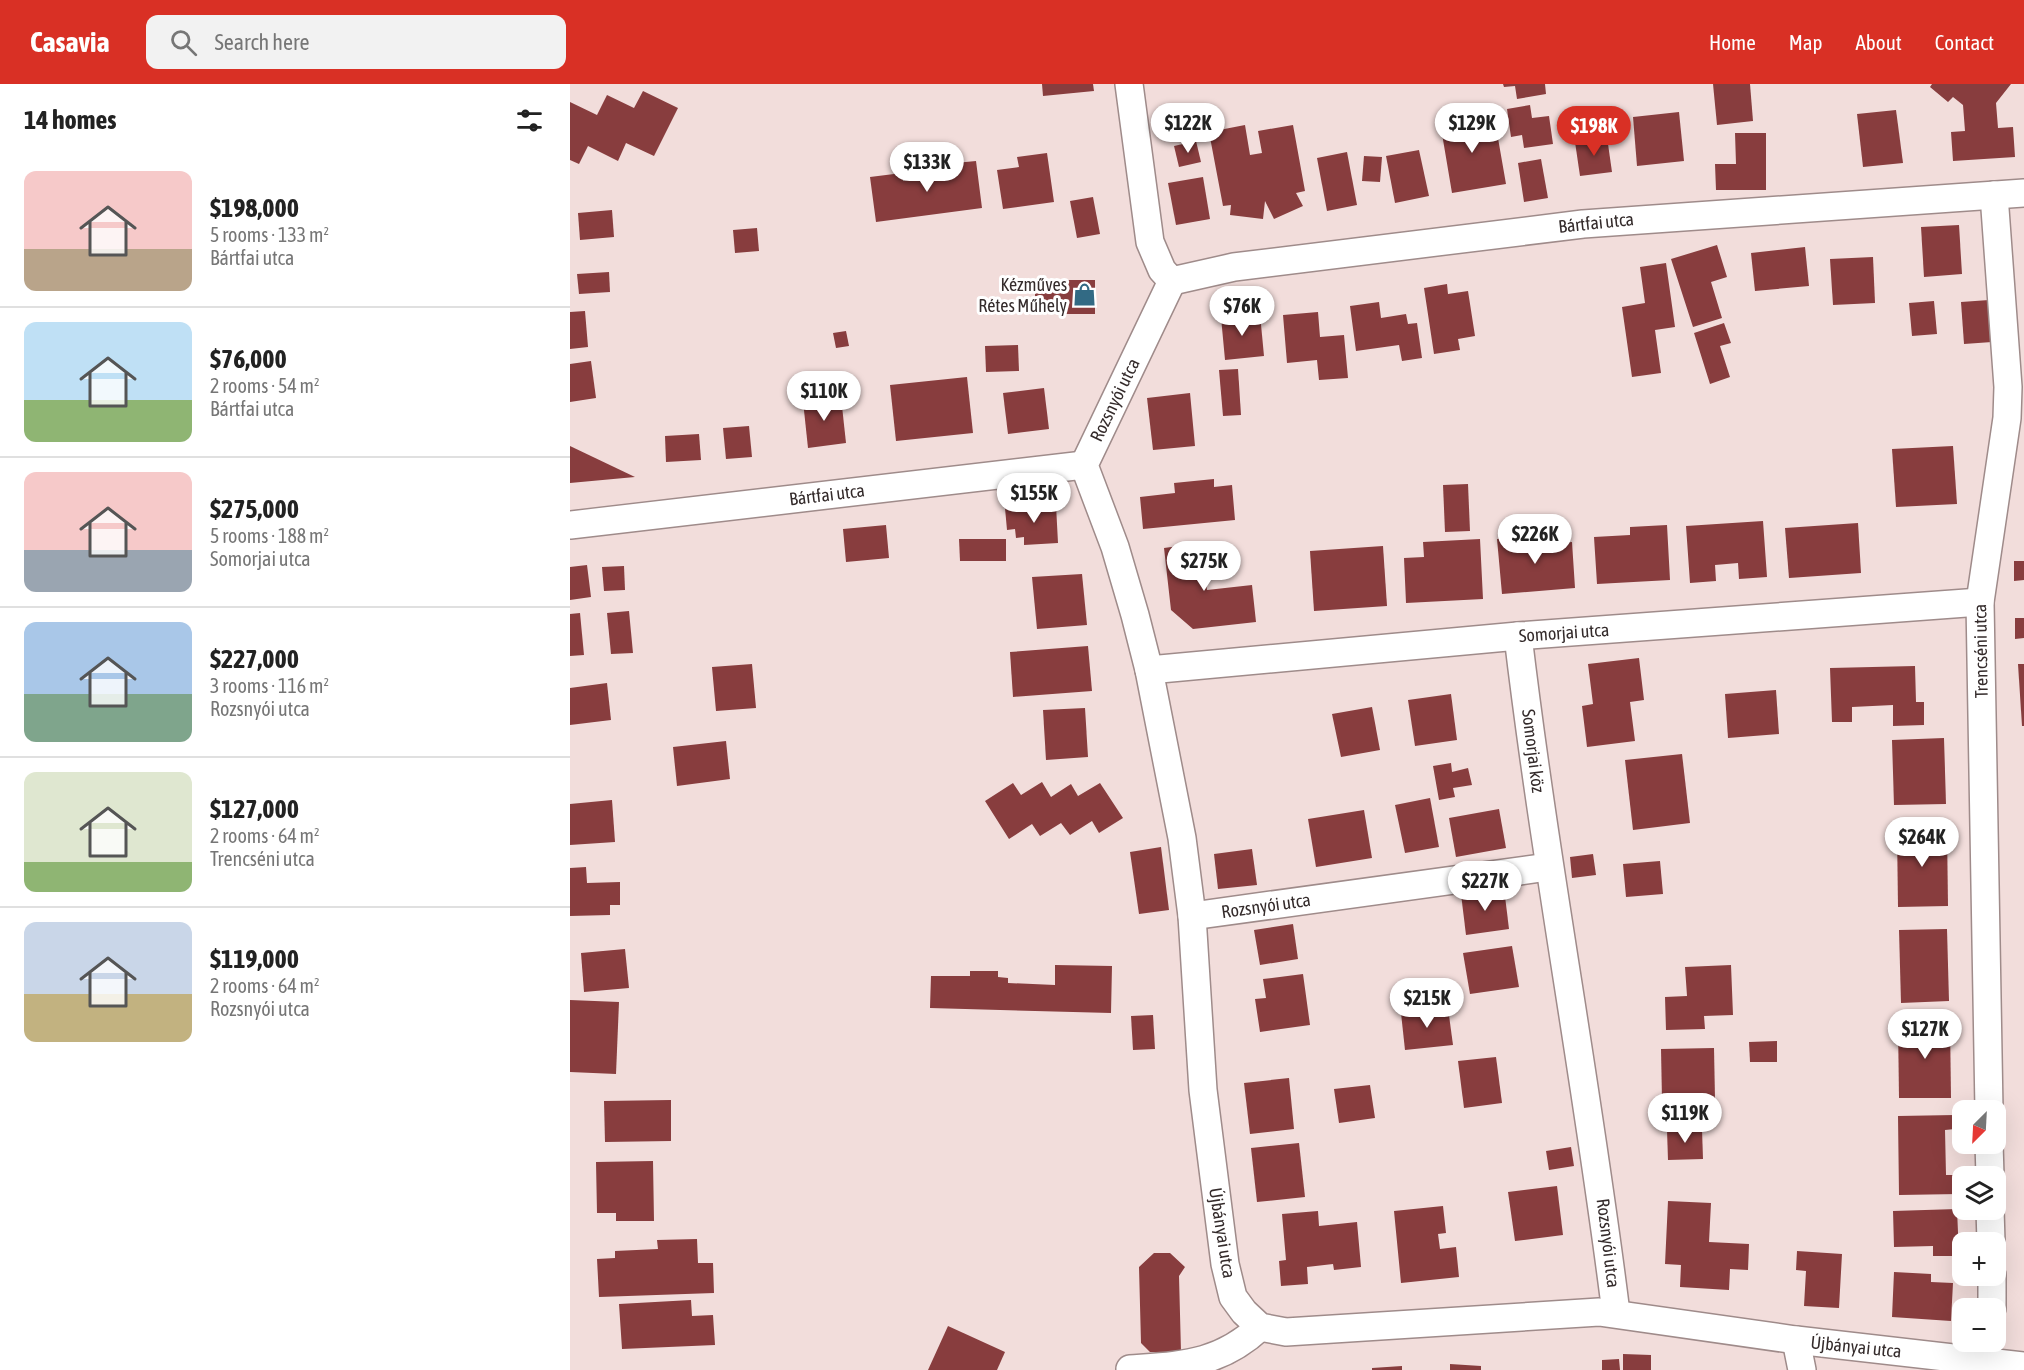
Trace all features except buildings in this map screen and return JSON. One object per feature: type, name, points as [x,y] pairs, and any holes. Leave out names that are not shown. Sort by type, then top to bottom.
[{"type":"street","points":[[1129,84],[1150,242],[1162,270],[1172,281]]},
{"type":"street","name":"Bártfai utca","points":[[1172,281],[1234,267],[1583,224],[2024,193]]},
{"type":"street","name":"Trencséni utca","points":[[1989,1100],[1980,602],[2007,418],[2008,387],[1994,195]]},
{"type":"street","name":"Rozsnyói utca","points":[[1172,281],[1084,465],[1115,547],[1149,669],[1182,838],[1192,916],[1548,867],[1599,1173],[1616,1313],[1796,1340]]},
{"type":"street","name":"Bártfai utca","points":[[570,525],[1084,465]]},
{"type":"street","name":"Somorjai utca","points":[[1149,669],[1518,636],[1980,602]]},
{"type":"street","name":"Somorjai köz","points":[[1518,636],[1548,867]]},
{"type":"street","name":"Újbányai utca","points":[[1192,916],[1203,1090],[1225,1264],[1233,1297],[1260,1327]]},
{"type":"street","points":[[1130,1369],[1194,1364],[1222,1354],[1245,1341],[1260,1327],[1286,1332],[1578,1312],[1616,1313]]},
{"type":"street","points":[[1796,1340],[1802,1370]]},
{"type":"street","name":"Újbányai utca","points":[[1796,1340],[1952,1350]]},
{"type":"street","name":"Újbányai utca","points":[[1993,1352],[2024,1366]]},
{"type":"place","name":"Kézműves Rétes Műhely","points":[[1085,295]]}]
